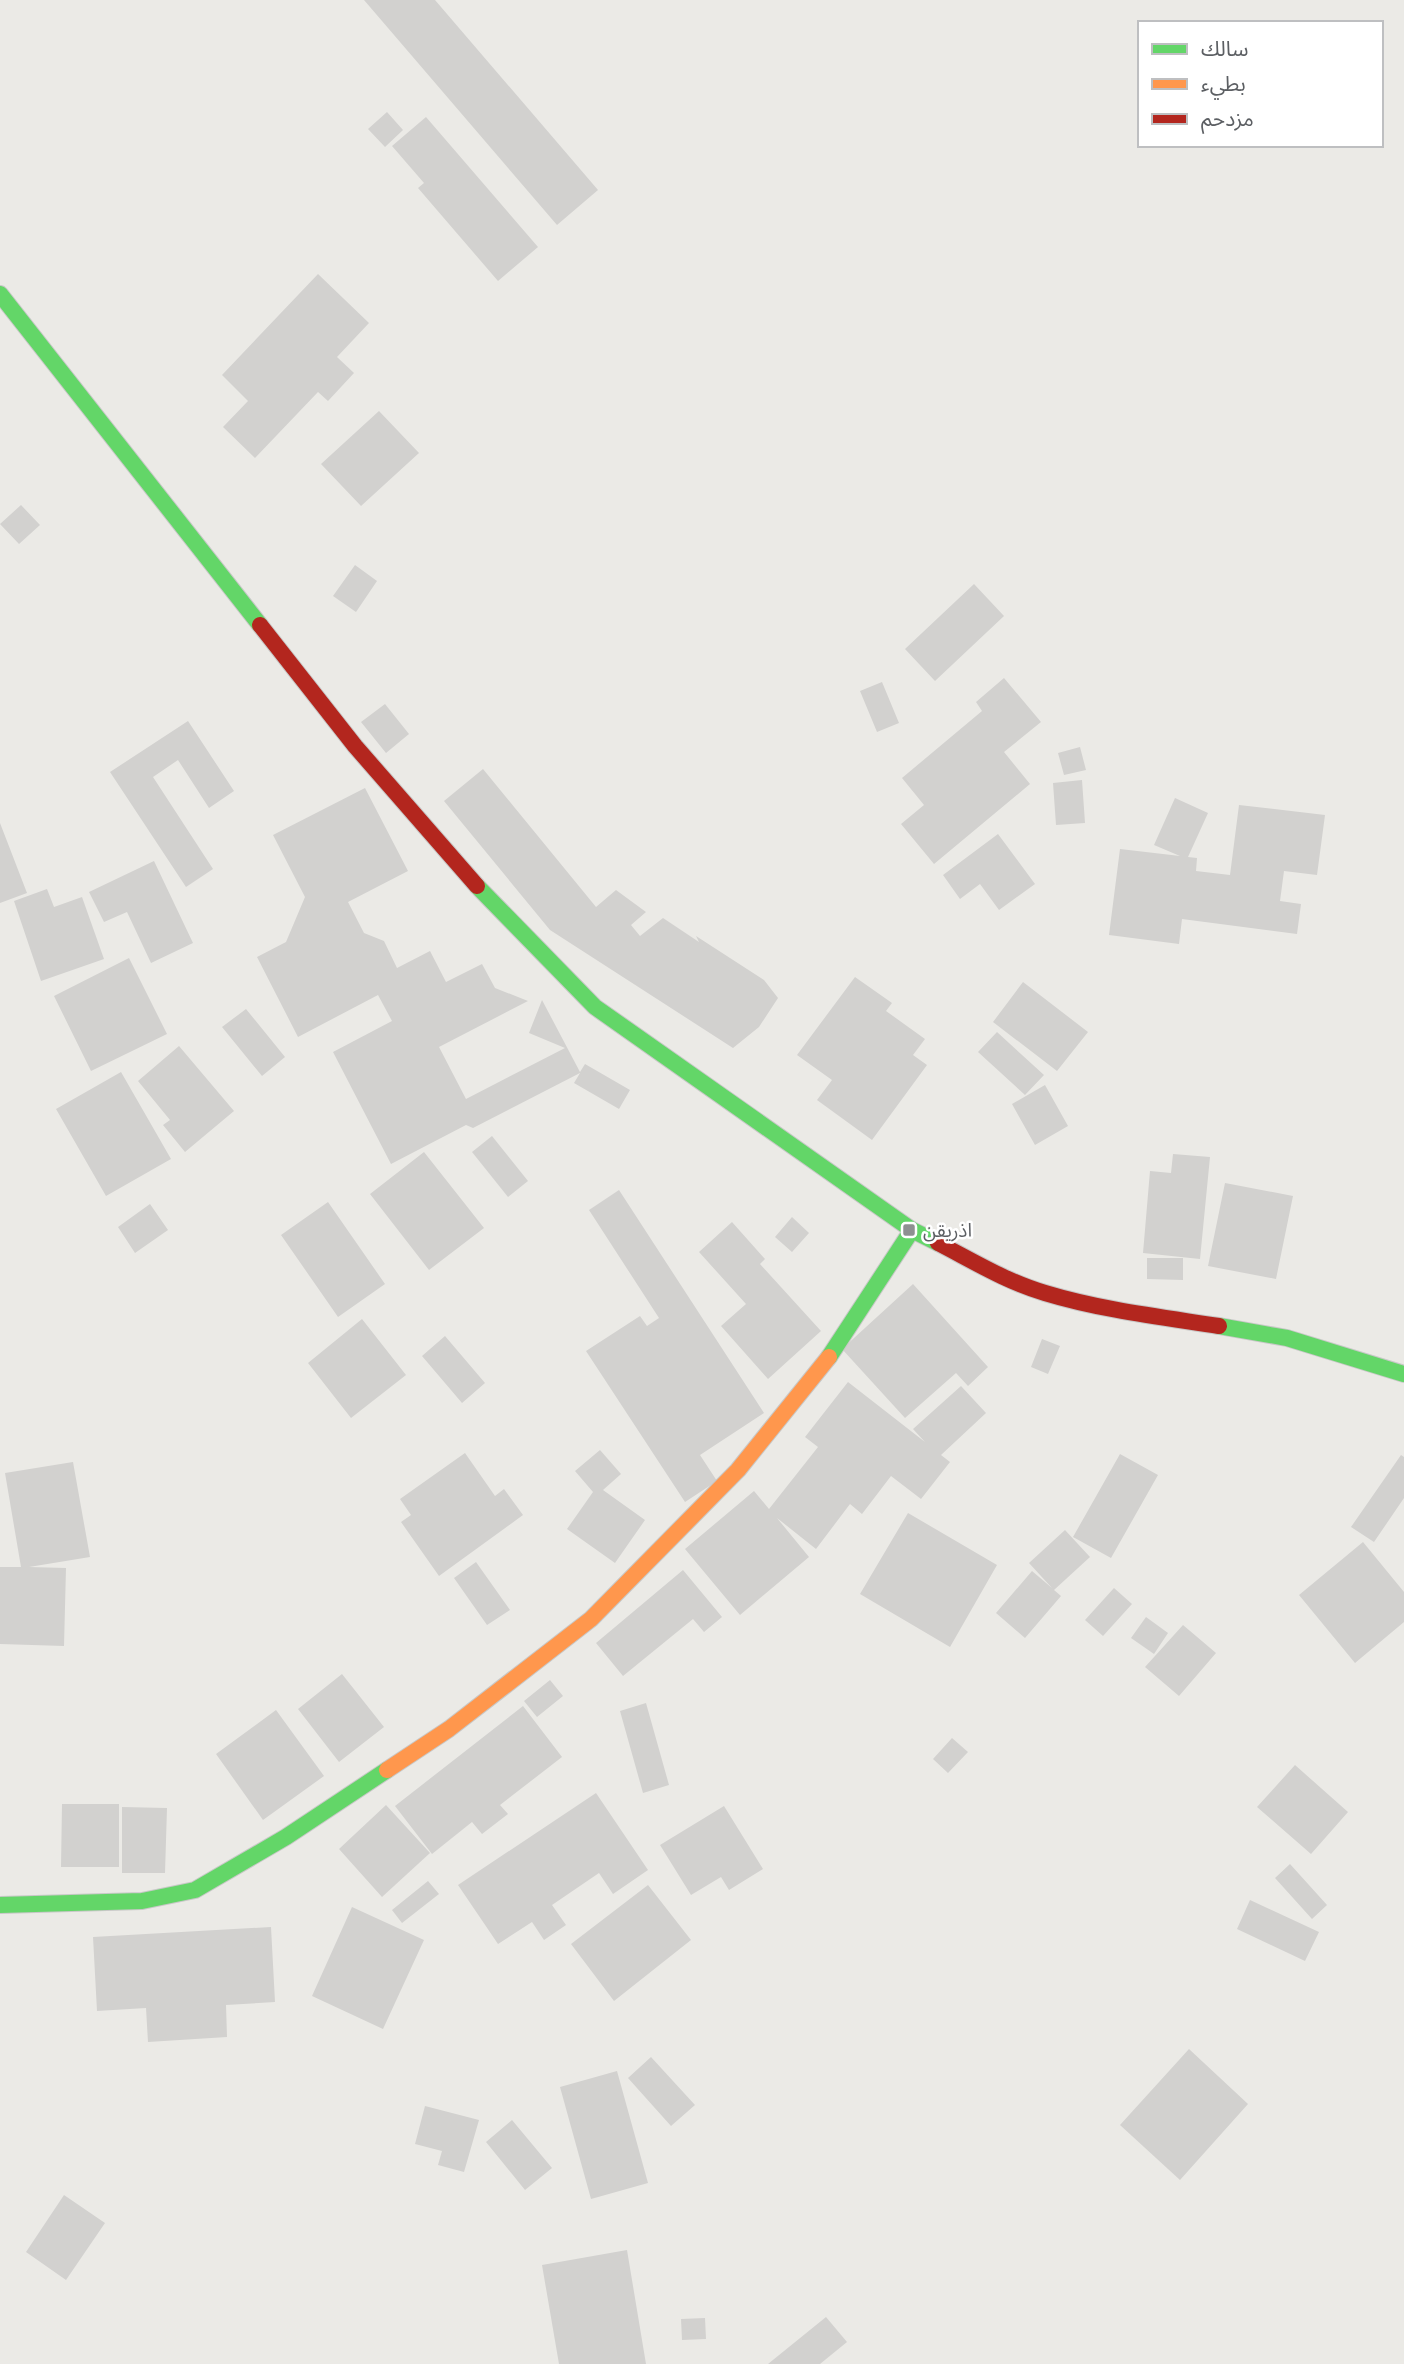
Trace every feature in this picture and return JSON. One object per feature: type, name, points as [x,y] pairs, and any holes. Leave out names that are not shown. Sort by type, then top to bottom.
[{"type":"main road","points":[[0,294],[355,746],[491,901],[595,1007],[912,1230],[1003,1277],[1044,1293],[1093,1305],[1287,1338],[1404,1374]]},
{"type":"main road","points":[[0,1905],[142,1901],[195,1890],[286,1838],[449,1729],[592,1619],[738,1470],[837,1347],[912,1230]]},
{"type":"building","points":[[364,0],[435,0],[598,190],[557,225]]},
{"type":"building","points":[[387,112],[403,130],[385,147],[368,129]]},
{"type":"building","points":[[426,117],[538,247],[498,281],[418,188],[424,183],[392,146]]},
{"type":"building","points":[[318,274],[369,323],[337,357],[354,373],[328,401],[318,392],[255,458],[223,427],[248,401],[222,375]]},
{"type":"building","points":[[379,411],[419,453],[361,506],[321,464]]},
{"type":"building","points":[[21,505],[40,525],[19,544],[0,524]]},
{"type":"building","points":[[355,565],[377,581],[356,612],[333,596]]},
{"type":"building","points":[[974,584],[1004,616],[935,681],[905,649]]},
{"type":"building","points":[[1004,678],[1041,722],[1004,752],[1030,784],[934,864],[901,824],[924,805],[902,778],[982,711],[976,702]]},
{"type":"building","points":[[882,682],[899,723],[877,732],[860,691]]},
{"type":"building","points":[[385,704],[409,734],[386,753],[361,722]]},
{"type":"building","points":[[188,721],[234,791],[209,808],[178,760],[153,777],[213,869],[186,887],[110,772]]},
{"type":"building","points":[[1080,747],[1086,770],[1064,775],[1058,753]]},
{"type":"building","points":[[483,769],[596,907],[616,890],[646,912],[631,925],[640,936],[663,918],[764,980],[778,998],[759,1027],[733,1048],[550,930],[444,801]]},
{"type":"building","points":[[1082,780],[1085,823],[1056,825],[1053,783]]},
{"type":"building","points":[[365,788],[408,871],[348,902],[364,933],[384,941],[397,968],[430,951],[446,982],[482,964],[495,988],[528,1001],[439,1047],[466,1099],[565,1048],[529,1033],[542,1000],[580,1072],[585,1064],[630,1090],[619,1109],[574,1083],[580,1073],[473,1128],[466,1125],[391,1164],[333,1052],[392,1021],[378,995],[298,1037],[257,957],[286,942],[305,897],[273,835]]},
{"type":"building","points":[[1175,798],[1208,813],[1188,857],[1197,858],[1196,871],[1230,875],[1239,805],[1325,815],[1317,875],[1284,871],[1280,901],[1301,904],[1297,934],[1182,919],[1179,944],[1109,935],[1120,849],[1180,856],[1154,845]]},
{"type":"building","points":[[0,823],[27,893],[0,903]]},
{"type":"building","points":[[998,834],[1035,884],[999,910],[980,884],[960,899],[943,875]]},
{"type":"building","points":[[154,861],[193,943],[151,963],[127,912],[104,922],[89,892]]},
{"type":"building","points":[[47,889],[54,907],[82,897],[104,959],[41,981],[14,901]]},
{"type":"building","points":[[129,958],[167,1034],[91,1071],[54,996]]},
{"type":"building","points":[[855,977],[892,1003],[886,1011],[925,1039],[913,1055],[927,1065],[872,1140],[817,1100],[832,1080],[797,1055]]},
{"type":"building","points":[[1023,982],[1088,1032],[1057,1071],[993,1022]]},
{"type":"building","points":[[246,1009],[285,1057],[262,1076],[222,1027]]},
{"type":"building","points":[[997,1032],[1044,1075],[1025,1095],[978,1052]]},
{"type":"building","points":[[179,1046],[234,1111],[185,1152],[163,1125],[170,1120],[138,1081]]},
{"type":"building","points":[[121,1072],[171,1159],[106,1196],[56,1109]]},
{"type":"building","points":[[1045,1085],[1068,1126],[1035,1145],[1012,1104]]},
{"type":"building","points":[[492,1136],[528,1181],[508,1197],[472,1152]]},
{"type":"building","points":[[424,1152],[484,1228],[429,1270],[370,1194]]},
{"type":"building","points":[[1173,1154],[1210,1157],[1200,1259],[1143,1253],[1150,1171],[1171,1173]]},
{"type":"building","points":[[1225,1183],[1293,1196],[1276,1279],[1208,1266]]},
{"type":"building","points":[[619,1190],[764,1413],[700,1455],[717,1481],[685,1502],[586,1351],[640,1316],[647,1326],[659,1318],[589,1210]]},
{"type":"building","points":[[328,1202],[385,1284],[338,1317],[281,1235]]},
{"type":"building","points":[[150,1204],[168,1230],[135,1253],[118,1227]]},
{"type":"building","points":[[792,1217],[809,1233],[792,1252],[775,1237]]},
{"type":"building","points":[[732,1222],[765,1259],[760,1264],[821,1331],[768,1379],[721,1326],[746,1304],[699,1252]]},
{"type":"building","points":[[1147,1258],[1183,1258],[1183,1280],[1147,1279]]},
{"type":"building","points":[[913,1284],[988,1367],[968,1386],[956,1373],[905,1418],[842,1349]]},
{"type":"building","points":[[362,1319],[406,1375],[351,1418],[308,1363]]},
{"type":"building","points":[[445,1336],[485,1383],[462,1403],[422,1356]]},
{"type":"building","points":[[1042,1339],[1060,1346],[1048,1374],[1031,1367]]},
{"type":"building","points":[[848,1382],[925,1442],[913,1429],[961,1386],[986,1413],[941,1455],[950,1462],[921,1499],[891,1476],[862,1514],[850,1504],[816,1549],[777,1518],[809,1557],[740,1615],[685,1549],[754,1491],[769,1509],[818,1447],[805,1437]]},
{"type":"building","points":[[600,1450],[621,1474],[603,1490],[645,1520],[615,1563],[567,1529],[593,1492],[575,1471]]},
{"type":"building","points":[[465,1453],[495,1496],[504,1489],[523,1515],[439,1576],[401,1522],[411,1515],[400,1499]]},
{"type":"building","points":[[1120,1454],[1158,1475],[1111,1558],[1073,1537]]},
{"type":"building","points":[[1401,1455],[1404,1457],[1404,1498],[1374,1542],[1351,1527]]},
{"type":"building","points":[[73,1462],[90,1557],[29,1567],[66,1568],[64,1646],[0,1644],[0,1567],[21,1567],[5,1473]]},
{"type":"building","points":[[908,1513],[997,1565],[950,1647],[860,1594]]},
{"type":"building","points":[[1065,1530],[1090,1557],[1054,1590],[1061,1596],[1025,1638],[996,1613],[1032,1571],[1052,1588],[1029,1563]]},
{"type":"building","points":[[1363,1542],[1404,1592],[1404,1622],[1355,1663],[1299,1595]]},
{"type":"building","points":[[476,1562],[510,1610],[487,1625],[454,1578]]},
{"type":"building","points":[[683,1570],[722,1617],[704,1632],[693,1619],[623,1676],[596,1643]]},
{"type":"building","points":[[1114,1588],[1132,1604],[1103,1636],[1085,1620]]},
{"type":"building","points":[[1146,1617],[1168,1633],[1154,1654],[1131,1638]]},
{"type":"building","points":[[1183,1625],[1216,1653],[1179,1696],[1145,1667]]},
{"type":"building","points":[[342,1674],[384,1727],[339,1762],[298,1709]]},
{"type":"building","points":[[550,1680],[563,1696],[537,1717],[524,1701]]},
{"type":"building","points":[[646,1703],[669,1785],[643,1793],[620,1711]]},
{"type":"building","points":[[523,1706],[562,1757],[500,1805],[508,1814],[482,1834],[472,1822],[432,1854],[395,1806]]},
{"type":"building","points":[[276,1710],[324,1776],[263,1820],[216,1754]]},
{"type":"building","points":[[952,1738],[968,1752],[948,1773],[933,1759]]},
{"type":"building","points":[[1295,1765],[1348,1812],[1311,1854],[1257,1807]]},
{"type":"building","points":[[596,1793],[648,1870],[613,1894],[599,1873],[552,1905],[566,1925],[544,1940],[532,1922],[498,1944],[458,1885]]},
{"type":"building","points":[[62,1804],[119,1804],[119,1867],[61,1867]]},
{"type":"building","points":[[386,1805],[430,1853],[382,1897],[339,1849]]},
{"type":"building","points":[[724,1806],[763,1869],[729,1890],[721,1877],[691,1895],[660,1845]]},
{"type":"building","points":[[122,1807],[167,1808],[165,1873],[122,1873]]},
{"type":"building","points":[[1290,1864],[1327,1905],[1312,1919],[1275,1878]]},
{"type":"building","points":[[428,1881],[439,1894],[402,1923],[392,1910]]},
{"type":"building","points":[[648,1885],[691,1940],[614,2001],[571,1944]]},
{"type":"building","points":[[1250,1900],[1319,1932],[1305,1961],[1237,1929]]},
{"type":"building","points":[[352,1907],[424,1940],[383,2029],[312,1996]]},
{"type":"building","points":[[271,1927],[275,2002],[226,2005],[227,2037],[148,2042],[146,2008],[97,2011],[93,1937]]},
{"type":"building","points":[[1189,2049],[1248,2104],[1180,2180],[1120,2125]]},
{"type":"building","points":[[651,2057],[695,2105],[671,2126],[628,2078]]},
{"type":"building","points":[[617,2071],[648,2183],[591,2199],[560,2087]]},
{"type":"building","points":[[425,2106],[479,2120],[464,2172],[438,2165],[442,2151],[415,2144]]},
{"type":"building","points":[[512,2120],[552,2168],[525,2190],[486,2142]]},
{"type":"building","points":[[64,2195],[105,2223],[66,2280],[26,2252]]},
{"type":"building","points":[[627,2250],[646,2364],[559,2364],[542,2265]]},
{"type":"building","points":[[826,2317],[847,2342],[820,2364],[768,2364]]},
{"type":"building","points":[[705,2318],[706,2339],[682,2340],[681,2319]]},
{"type":"traffic: fast","points":[[0,294],[260,625]]},
{"type":"traffic: fast","points":[[477,886],[595,1007],[912,1230],[938,1243]]},
{"type":"traffic: fast","points":[[829,1357],[912,1230]]},
{"type":"traffic: fast","points":[[1219,1326],[1287,1338],[1404,1374]]},
{"type":"traffic: fast","points":[[0,1905],[142,1901],[195,1890],[286,1837],[387,1770]]},
{"type":"traffic: slow","points":[[387,1770],[449,1729],[591,1619],[738,1470],[829,1357]]},
{"type":"traffic: jam","points":[[260,625],[355,746],[477,886]]},
{"type":"traffic: jam","points":[[938,1243],[1004,1277],[1045,1293],[1109,1309],[1219,1326]]},
{"type":"place","name":"اذريقن","points":[[909,1230]]}]
